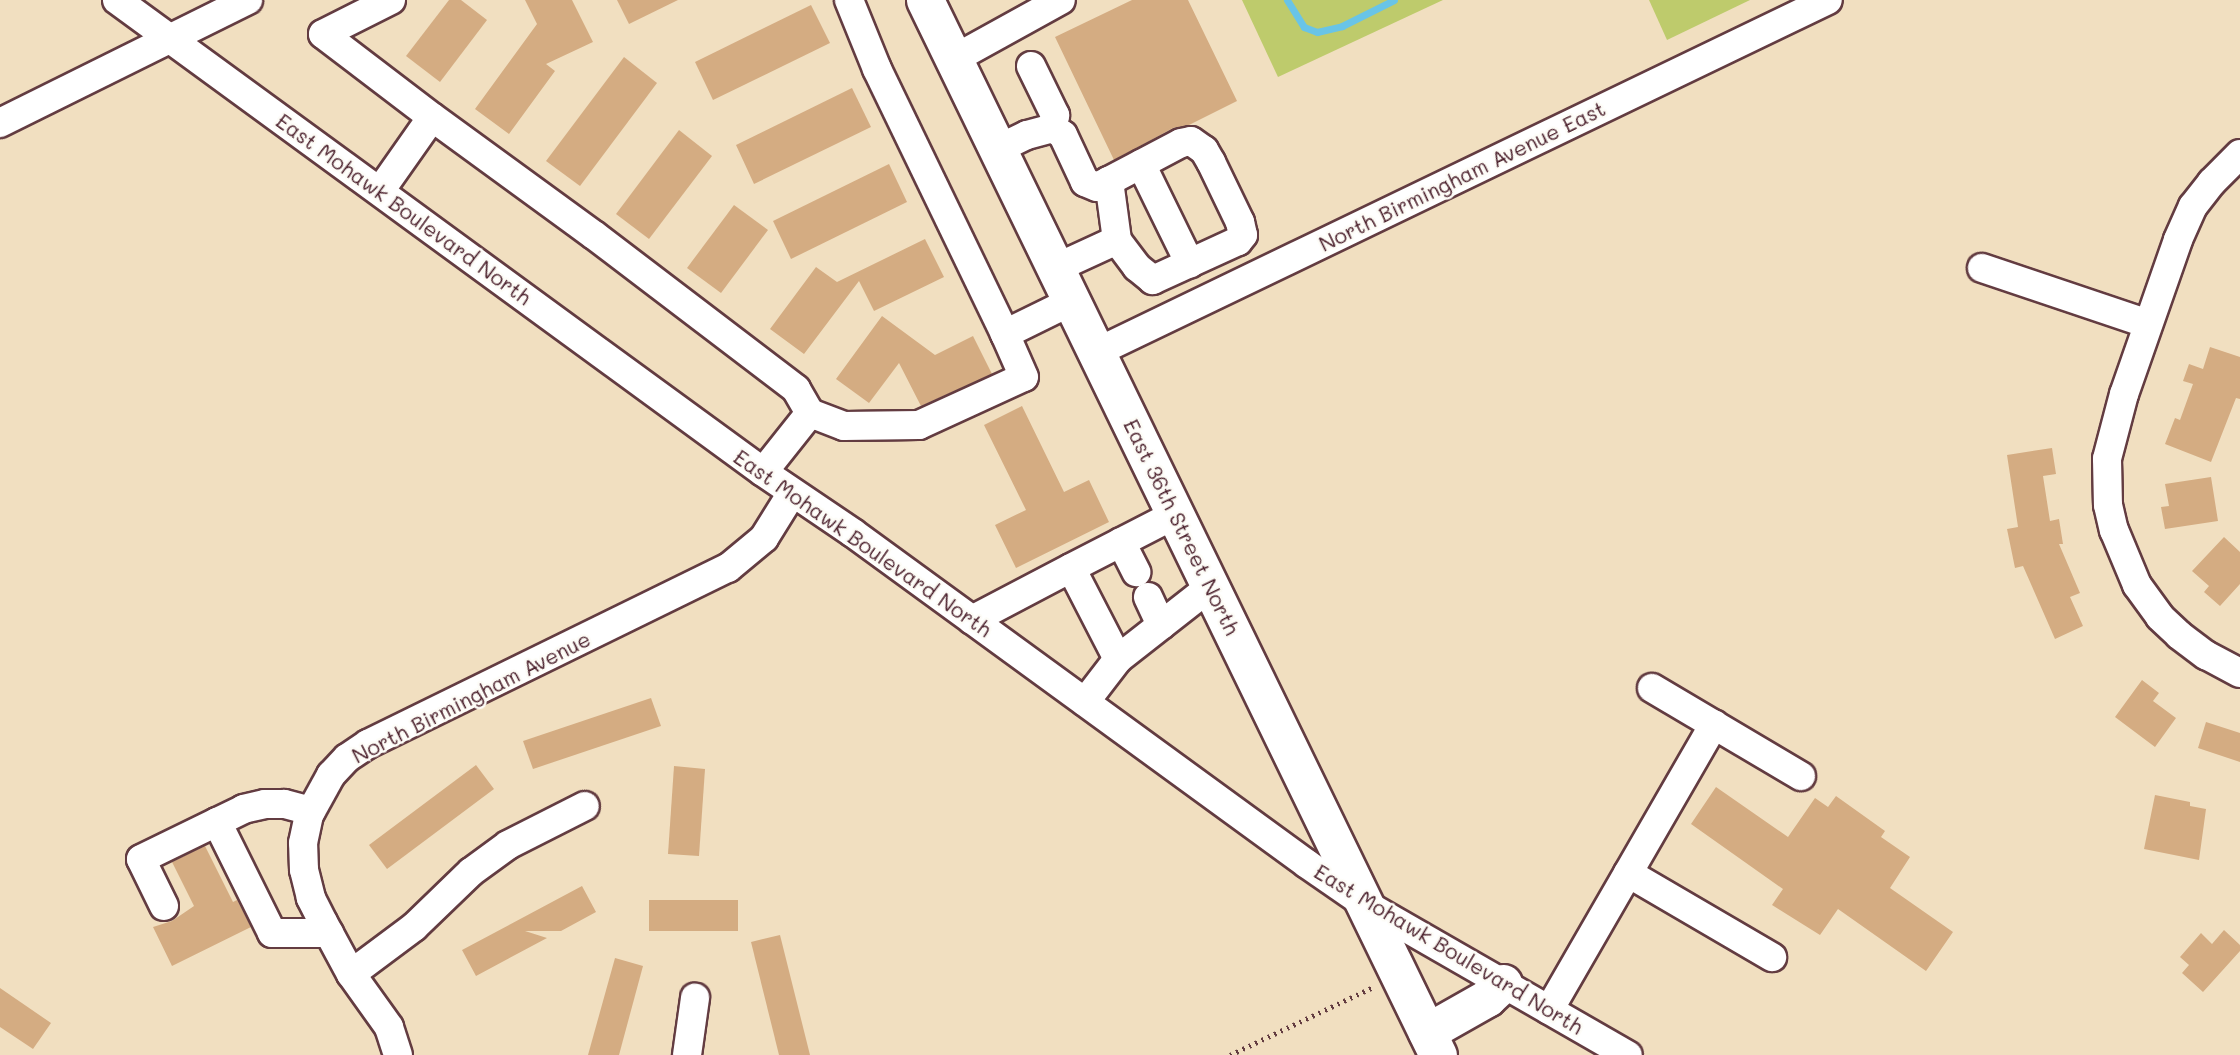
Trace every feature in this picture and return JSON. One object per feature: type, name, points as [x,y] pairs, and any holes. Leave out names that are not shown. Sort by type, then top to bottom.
[{"type":"main road","name":"East 36th Street North","points":[[925,0],[1433,1044]]},
{"type":"main road","points":[[1433,1044],[1503,983]]},
{"type":"street","name":"East Mohawk Boulevard North","points":[[117,0],[763,472],[853,533],[1365,904],[1628,1055]]},
{"type":"street","points":[[0,123],[248,0]]},
{"type":"street","points":[[391,0],[323,34],[796,388],[810,413],[844,426],[919,425],[1024,377],[1006,334],[877,69],[849,0]]},
{"type":"street","points":[[954,59],[1061,0]]},
{"type":"street","name":"North Birmingham Avenue East","points":[[1097,352],[1828,0]]},
{"type":"street","points":[[1031,66],[1055,115],[1053,128]]},
{"type":"street","points":[[380,191],[432,117]]},
{"type":"street","points":[[998,149],[1027,135],[1053,128]]},
{"type":"street","points":[[1053,128],[1063,135],[1085,182],[1097,187],[1181,143],[1191,141],[1204,150],[1240,222],[1242,235],[1238,241],[1153,280],[1138,267],[1116,240],[1109,181]]},
{"type":"street","points":[[2240,154],[2193,206],[2178,240],[2112,433],[2107,459],[2108,505],[2114,530],[2137,585],[2160,617],[2206,655],[2240,673]]},
{"type":"street","points":[[1141,164],[1196,261],[1219,292]]},
{"type":"street","points":[[1056,268],[1116,240]]},
{"type":"street","points":[[1982,268],[2148,324]]},
{"type":"street","points":[[1006,334],[1072,301]]},
{"type":"street","points":[[763,472],[810,413]]},
{"type":"street","name":"North Birmingham Avenue","points":[[398,1055],[389,1027],[351,974],[311,898],[304,870],[303,842],[311,811],[331,775],[347,758],[368,744],[740,561],[764,538],[793,493]]},
{"type":"street","points":[[972,620],[1176,514]]},
{"type":"street","points":[[1121,542],[1161,625]]},
{"type":"street","points":[[1072,568],[1118,659]]},
{"type":"street","points":[[1085,702],[1118,659],[1211,586]]},
{"type":"street","points":[[1651,688],[1801,776]]},
{"type":"street","points":[[1549,1010],[1714,724]]},
{"type":"street","points":[[164,906],[141,859],[217,822],[265,804],[284,804],[311,811]]},
{"type":"street","points":[[351,974],[414,927],[471,872],[508,845],[585,806]]},
{"type":"street","points":[[217,822],[272,933],[329,933]]},
{"type":"street","points":[[1628,873],[1772,957]]},
{"type":"street","points":[[687,1055],[695,998]]},
{"type":"path","points":[[1230,1055],[1399,975]]},
{"type":"green space","points":[[1242,0],[1443,0],[1278,77]]},
{"type":"green space","points":[[1649,0],[1750,0],[1667,40]]},
{"type":"building","points":[[449,0],[461,0],[487,20],[440,82],[406,56]]},
{"type":"building","points":[[525,0],[572,0],[593,42],[546,64],[555,71],[509,134],[475,109],[537,24]]},
{"type":"building","points":[[617,0],[678,0],[629,24]]},
{"type":"building","points":[[1132,0],[1188,0],[1237,101],[1189,125],[1173,128],[1114,160],[1055,37]]},
{"type":"building","points":[[811,5],[830,43],[713,100],[695,62]]},
{"type":"building","points":[[624,57],[657,83],[580,186],[546,161]]},
{"type":"building","points":[[852,88],[871,127],[754,184],[736,145]]},
{"type":"building","points":[[679,130],[712,156],[649,239],[616,214]]},
{"type":"building","points":[[889,164],[907,202],[791,259],[773,221]]},
{"type":"building","points":[[734,205],[768,230],[721,293],[687,268]]},
{"type":"building","points":[[925,239],[944,277],[874,311],[859,281],[804,354],[770,329],[816,267],[837,282]]},
{"type":"building","points":[[882,316],[935,355],[973,336],[992,374],[921,406],[899,363],[869,403],[836,379]]},
{"type":"building","points":[[2210,347],[2240,357],[2240,399],[2236,398],[2211,462],[2165,444],[2175,418],[2180,420],[2193,384],[2183,381],[2189,364],[2203,369]]},
{"type":"building","points":[[1022,406],[1064,492],[1089,480],[1109,522],[1016,568],[995,525],[1026,510],[984,425]]},
{"type":"building","points":[[2052,448],[2056,474],[2043,476],[2050,521],[2059,519],[2063,544],[2059,544],[2080,593],[2070,597],[2083,626],[2055,639],[2023,566],[2015,568],[2007,529],[2018,527],[2007,455]]},
{"type":"building","points":[[2211,477],[2218,521],[2165,529],[2161,507],[2169,506],[2165,484]]},
{"type":"building","points":[[2224,537],[2240,552],[2240,584],[2220,606],[2204,592],[2209,586],[2192,571]]},
{"type":"building","points":[[2142,680],[2159,693],[2153,701],[2176,718],[2155,747],[2115,717]]},
{"type":"building","points":[[651,698],[661,726],[533,769],[523,741]]},
{"type":"building","points":[[2206,722],[2240,733],[2240,762],[2198,748]]},
{"type":"building","points":[[476,765],[494,789],[387,869],[369,845]]},
{"type":"building","points":[[674,766],[705,769],[699,856],[668,854]]},
{"type":"building","points":[[1716,787],[1788,837],[1815,798],[1828,807],[1836,796],[1885,831],[1881,837],[1910,857],[1890,888],[1953,932],[1926,971],[1838,909],[1820,935],[1772,905],[1783,889],[1691,824]]},
{"type":"building","points":[[2155,795],[2190,802],[2190,806],[2206,809],[2199,860],[2144,849]]},
{"type":"building","points":[[205,846],[233,902],[237,900],[251,927],[172,966],[153,927],[172,921],[194,906],[172,862]]},
{"type":"building","points":[[582,886],[596,912],[561,931],[525,931],[547,938],[476,976],[462,950]]},
{"type":"building","points":[[649,900],[738,900],[738,931],[649,931]]},
{"type":"building","points":[[2224,930],[2240,945],[2240,951],[2203,992],[2182,973],[2189,965],[2180,957],[2201,933],[2212,944]]},
{"type":"building","points":[[780,935],[810,1055],[779,1055],[751,942]]},
{"type":"building","points":[[615,958],[643,966],[619,1055],[588,1055]]},
{"type":"building","points":[[0,988],[51,1023],[33,1049],[0,1027]]},
{"type":"waterway","points":[[1287,0],[1304,27],[1317,32],[1342,26],[1394,0]]}]
